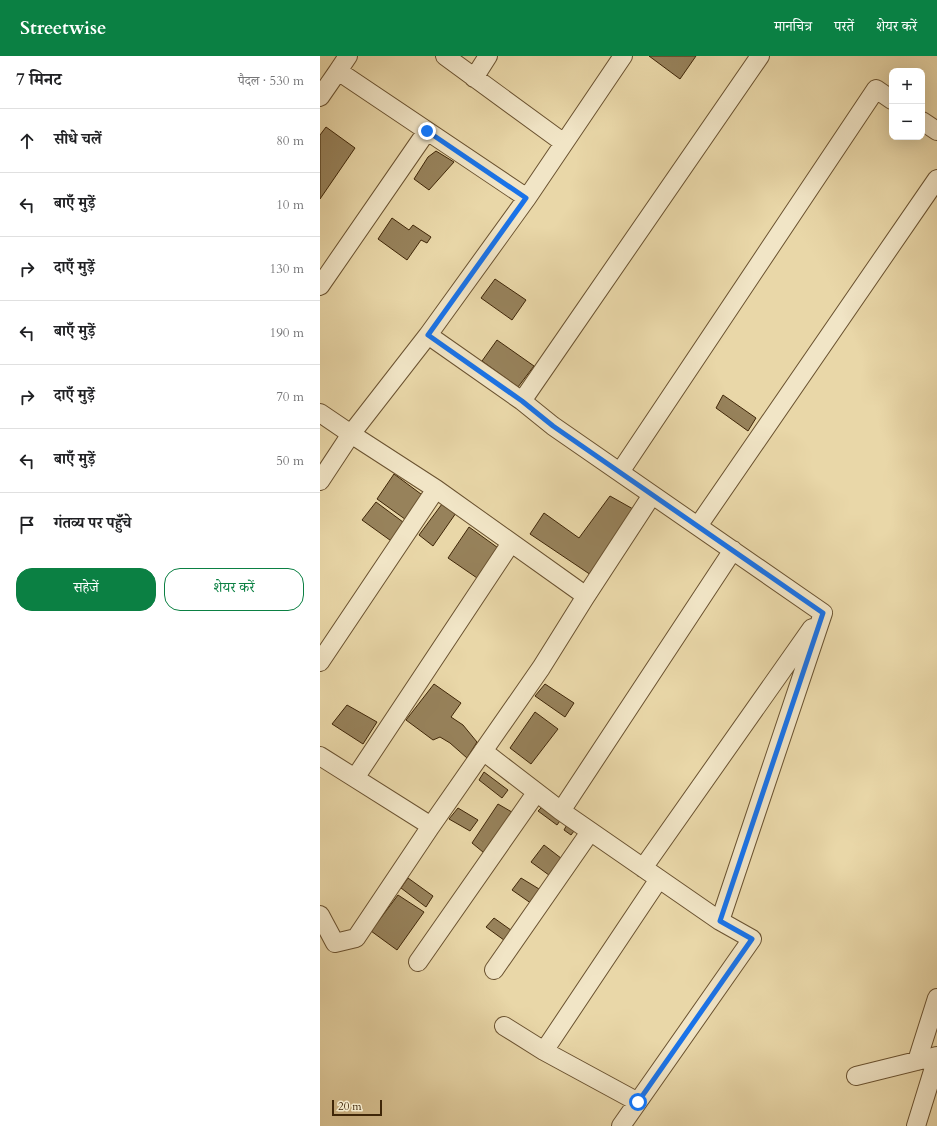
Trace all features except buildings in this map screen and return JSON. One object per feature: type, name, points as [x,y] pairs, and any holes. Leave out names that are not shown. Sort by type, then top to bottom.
[{"type":"street","points":[[320,97],[348,56]]},
{"type":"street","points":[[445,56],[564,143]]},
{"type":"street","points":[[474,78],[488,56]]},
{"type":"street","points":[[320,481],[351,434],[428,335],[526,198],[622,56]]},
{"type":"street","points":[[522,401],[760,56]]},
{"type":"street","points":[[338,71],[526,198]]},
{"type":"street","points":[[620,472],[876,89],[889,98]]},
{"type":"street","points":[[925,123],[937,131]]},
{"type":"street","points":[[320,286],[427,131]]},
{"type":"street","points":[[698,526],[937,179]]},
{"type":"street","points":[[428,335],[522,401],[553,426],[823,613]]},
{"type":"street","points":[[320,413],[436,489],[586,596]]},
{"type":"street","points":[[320,662],[436,489]]},
{"type":"street","points":[[320,915],[335,943],[356,938],[540,668],[652,495]]},
{"type":"street","points":[[355,778],[511,543]]},
{"type":"street","points":[[561,811],[733,550]]},
{"type":"street","points":[[643,868],[823,613]]},
{"type":"street","points":[[720,921],[823,613]]},
{"type":"street","points":[[483,751],[536,793],[590,832],[720,921],[752,939],[621,1126]]},
{"type":"street","points":[[320,756],[431,826]]},
{"type":"street","points":[[418,962],[536,793]]},
{"type":"street","points":[[494,970],[590,832]]},
{"type":"street","points":[[544,1051],[659,879]]},
{"type":"street","points":[[917,1061],[937,998]]},
{"type":"street","points":[[504,1026],[544,1051],[638,1102]]},
{"type":"street","points":[[856,1076],[937,1057],[916,1126]]},
{"type":"route","points":[[427,131],[526,198],[428,335],[522,401],[553,426],[823,613],[720,921],[752,939],[638,1102]]}]
